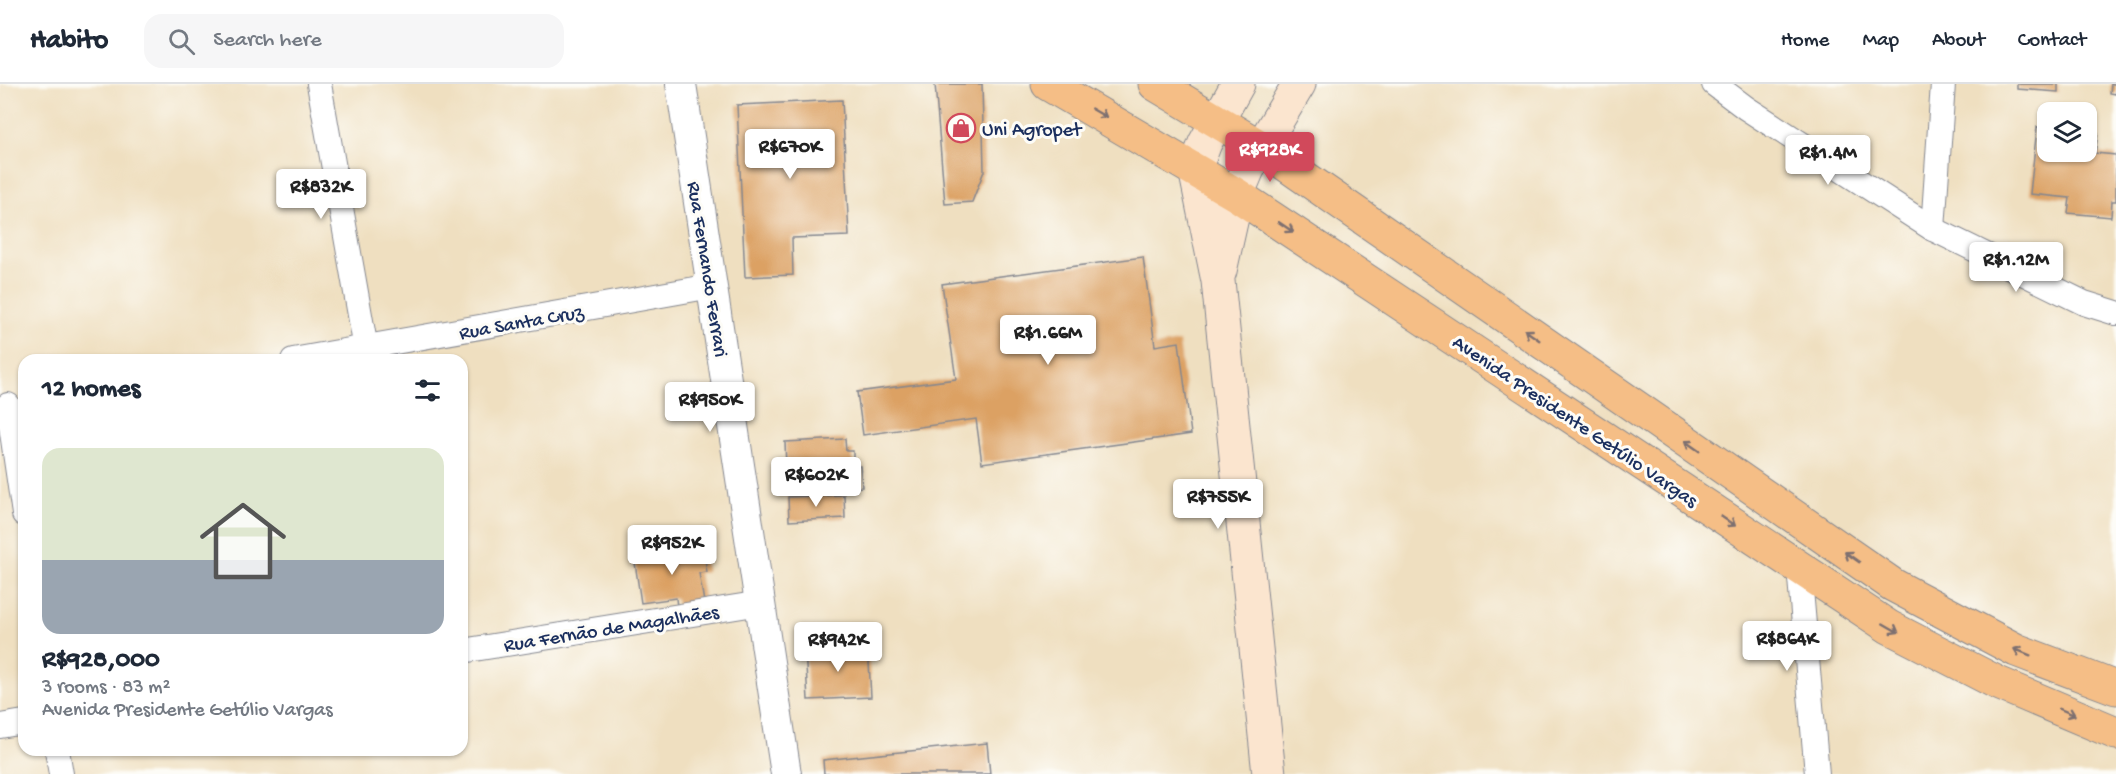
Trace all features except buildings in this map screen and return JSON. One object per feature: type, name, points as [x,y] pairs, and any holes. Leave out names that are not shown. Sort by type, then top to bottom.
[{"type":"main road","name":"Avenida Presidente Getúlio Vargas","points":[[1048,84],[1237,195],[1889,627],[1998,683],[2116,733]]},
{"type":"main road","points":[[1155,84],[1262,148],[1893,585],[2016,650],[2116,688]]},
{"type":"main road","points":[[1238,84],[1217,120],[1195,169],[1218,281],[1269,774]]},
{"type":"main road","points":[[1218,281],[1237,195],[1248,170],[1299,84]]},
{"type":"street","points":[[319,84],[366,349]]},
{"type":"street","name":"Rua Fernando Ferrari","points":[[681,84],[786,774]]},
{"type":"street","points":[[1714,84],[1746,96],[1933,229],[2084,303],[2116,313]]},
{"type":"street","points":[[1933,229],[1943,84]]},
{"type":"street","name":"Rua Santa Cruz","points":[[333,354],[712,286]]},
{"type":"street","points":[[11,404],[18,463]]},
{"type":"street","points":[[1799,567],[1817,774]]},
{"type":"street","name":"Rua Fernão de Magalhães","points":[[468,650],[760,603]]},
{"type":"street","points":[[0,726],[18,723]]},
{"type":"street","points":[[58,756],[61,774]]},
{"type":"place","name":"Uni Agropet","points":[[961,128]]}]
